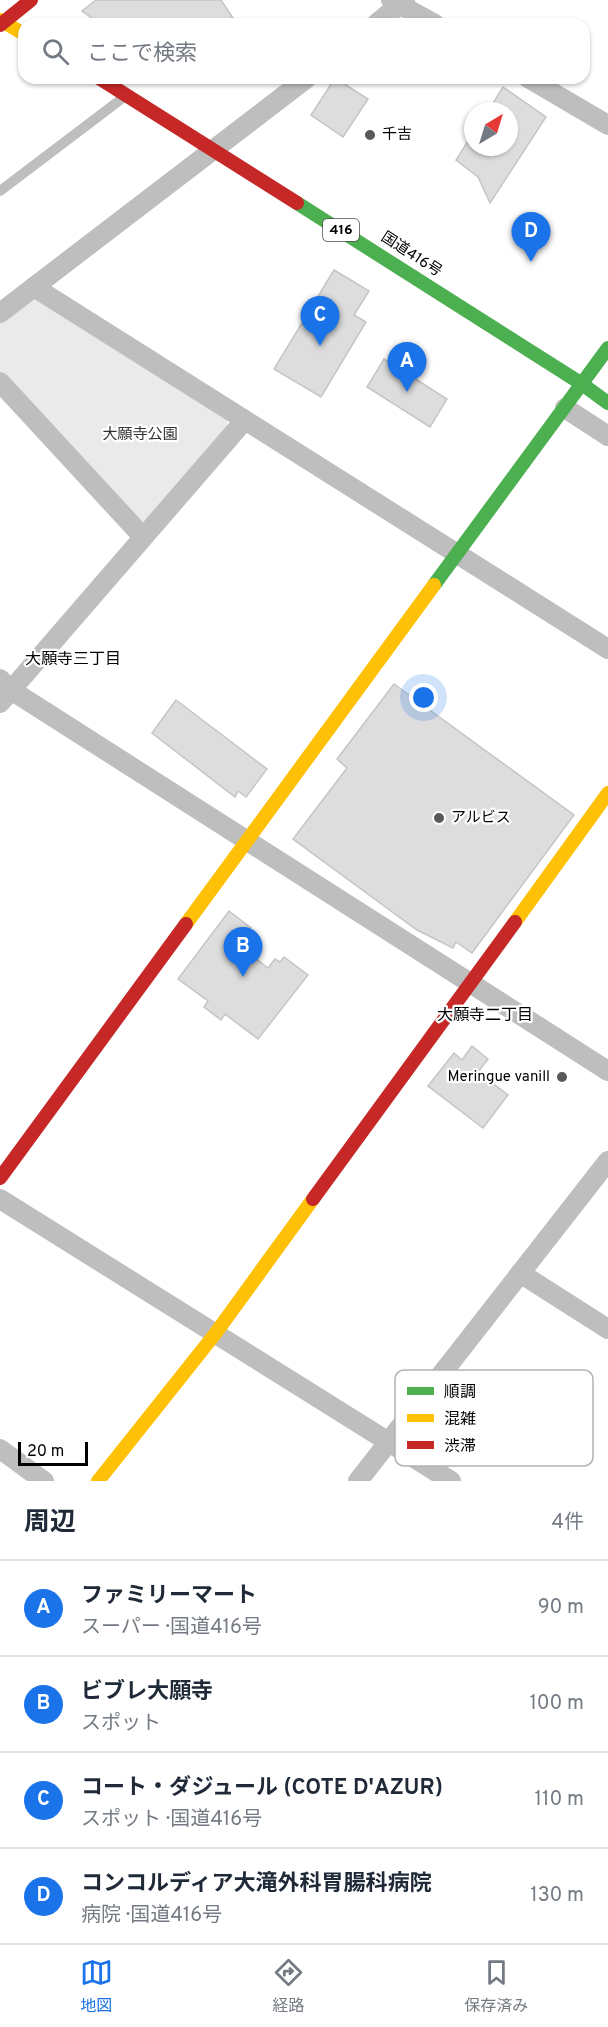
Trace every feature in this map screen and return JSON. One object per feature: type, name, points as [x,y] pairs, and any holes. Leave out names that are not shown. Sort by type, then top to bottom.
[{"type":"main road","points":[[18,31],[1,22],[31,0]]},
{"type":"main road","name":"国道416号","points":[[110,84],[582,384],[608,403]]},
{"type":"main road","points":[[0,1178],[582,384],[606,355]]},
{"type":"main road","name":"国道416号","points":[[582,384],[608,398]]},
{"type":"main road","points":[[98,1481],[215,1334],[608,793]]},
{"type":"street","points":[[382,18],[399,2],[425,18]]},
{"type":"street","points":[[0,313],[299,84]]},
{"type":"street","points":[[538,84],[608,125]]},
{"type":"street","points":[[34,287],[608,649]]},
{"type":"street","points":[[0,382],[143,537]]},
{"type":"street","points":[[565,408],[608,436]]},
{"type":"street","points":[[244,421],[4,691],[246,841],[608,1071]]},
{"type":"street","points":[[444,1370],[608,1161]]},
{"type":"street","points":[[0,1199],[395,1446]]},
{"type":"street","points":[[520,1273],[608,1329]]},
{"type":"street","points":[[358,1481],[395,1433]]},
{"type":"street","points":[[0,1449],[44,1481]]},
{"type":"street","points":[[427,1466],[451,1481]]},
{"type":"lane","points":[[0,191],[128,94]]},
{"type":"green space","name":"大願寺公園","points":[[34,292],[226,416],[229,432],[142,531],[0,376],[0,319]]},
{"type":"building","points":[[96,0],[221,0],[233,18],[92,18],[82,11]]},
{"type":"building","points":[[331,84],[344,84],[368,99],[343,137],[311,115]]},
{"type":"building","points":[[503,87],[546,117],[490,203],[478,177],[456,160],[464,147],[464,156],[518,156],[518,102],[494,102]]},
{"type":"building","points":[[334,270],[369,291],[354,315],[366,322],[321,397],[274,369]]},
{"type":"building","points":[[384,359],[447,399],[430,427],[367,387]]},
{"type":"building","points":[[394,684],[574,815],[472,953],[456,942],[453,948],[417,930],[293,839],[347,768],[337,759]]},
{"type":"building","points":[[176,700],[267,769],[246,797],[238,791],[235,797],[152,733]]},
{"type":"building","points":[[229,911],[251,928],[238,945],[268,968],[275,959],[280,962],[284,957],[308,975],[258,1039],[225,1014],[221,1020],[204,1007],[208,1001],[178,979]]},
{"type":"building","points":[[472,1046],[488,1059],[478,1072],[508,1095],[483,1128],[428,1086],[454,1053],[462,1060]]},
{"type":"traffic: fast","points":[[297,203],[582,384],[608,403]]},
{"type":"traffic: fast","points":[[434,585],[608,348]]},
{"type":"traffic: slow","points":[[0,20],[18,30]]},
{"type":"traffic: slow","points":[[186,924],[434,585]]},
{"type":"traffic: slow","points":[[515,922],[608,793]]},
{"type":"traffic: slow","points":[[98,1481],[215,1334],[313,1199]]},
{"type":"traffic: jam","points":[[0,25],[31,0]]},
{"type":"traffic: jam","points":[[109,84],[297,203]]},
{"type":"traffic: jam","points":[[313,1199],[515,922]]},
{"type":"traffic: jam","points":[[0,1178],[186,924]]},
{"type":"place","name":"千吉","points":[[370,135]]},
{"type":"place","name":"コンコルディア大滝外科胃腸科病院","points":[[531,262]]},
{"type":"place","name":"コート・ダジュール (COTE D'AZUR)","points":[[320,346]]},
{"type":"place","name":"ファミリーマート","points":[[407,392]]},
{"type":"place","name":"アルビス","points":[[439,818]]},
{"type":"place","name":"ビブレ大願寺","points":[[243,977]]},
{"type":"place","name":"Meringue vanill","points":[[562,1077]]},
{"type":"district","name":"大願寺三丁目","points":[[73,660]]},
{"type":"district","name":"大願寺二丁目","points":[[485,1016]]}]
